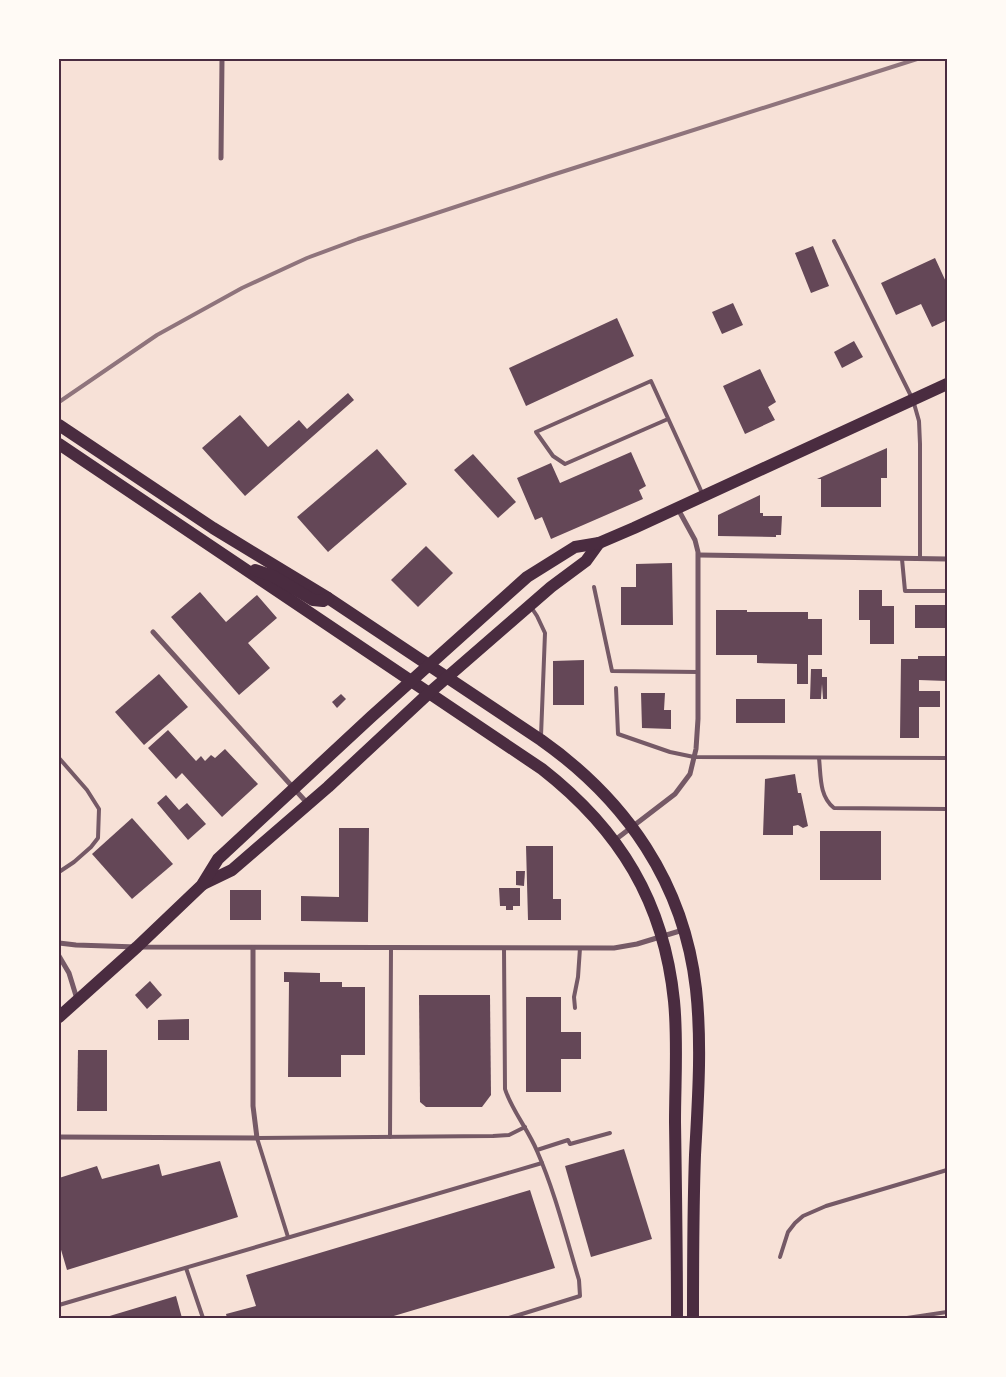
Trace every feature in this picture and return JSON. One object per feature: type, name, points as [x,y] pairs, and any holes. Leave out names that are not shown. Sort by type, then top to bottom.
[{"type":"main road","points":[[59,1017],[202,885],[218,859],[527,577],[575,547],[599,543],[678,509],[947,384]]},
{"type":"main road","points":[[59,425],[213,528],[328,598],[541,740],[591,780],[609,798],[632,827],[661,873],[684,930],[694,977],[699,1028],[699,1084],[694,1199],[693,1314]]},
{"type":"main road","points":[[59,444],[508,745],[561,784],[601,823],[615,840],[640,882],[662,937],[671,978],[675,1028],[676,1316]]},
{"type":"main road","points":[[202,885],[232,870],[551,586],[586,561],[599,543]]},
{"type":"main road","points":[[239,564],[273,576],[315,601],[323,601],[328,598]]},
{"type":"street","points":[[221,158],[222,59]]},
{"type":"street","points":[[615,840],[675,794],[690,774],[694,757],[698,719],[699,555],[697,544],[678,509]]},
{"type":"street","points":[[699,555],[947,559]]},
{"type":"street","points":[[153,632],[308,804]]},
{"type":"street","points":[[59,943],[137,947],[614,948],[637,944],[684,930]]},
{"type":"street","points":[[59,1137],[257,1138],[253,1106],[253,948]]},
{"type":"street","points":[[59,956],[69,972],[78,1000]]},
{"type":"lane","points":[[834,241],[913,400],[919,421],[920,559]]},
{"type":"lane","points":[[668,419],[565,464],[552,456],[536,432],[651,381],[704,497]]},
{"type":"lane","points":[[902,559],[905,591],[947,591]]},
{"type":"lane","points":[[594,587],[612,671],[698,672]]},
{"type":"lane","points":[[529,606],[538,616],[546,634],[541,740]]},
{"type":"lane","points":[[616,688],[618,734],[670,752],[694,757],[947,758]]},
{"type":"lane","points":[[59,758],[87,790],[99,809],[98,838],[92,847],[59,872]]},
{"type":"lane","points":[[819,758],[823,794],[826,802],[834,808],[947,809]]},
{"type":"lane","points":[[390,1137],[391,948]]},
{"type":"lane","points":[[504,948],[506,1089],[510,1102],[525,1126],[542,1163],[579,1280],[580,1296],[509,1318]]},
{"type":"lane","points":[[575,1008],[574,997],[578,977],[580,948]]},
{"type":"lane","points":[[288,1238],[257,1138],[501,1136],[525,1126]]},
{"type":"lane","points":[[537,1150],[568,1140],[570,1144],[610,1133]]},
{"type":"lane","points":[[59,1305],[542,1163]]},
{"type":"lane","points":[[780,1257],[788,1232],[794,1222],[803,1216],[826,1206],[947,1170]]},
{"type":"lane","points":[[186,1268],[203,1318]]},
{"type":"lane","points":[[907,1318],[947,1312]]},
{"type":"building","points":[[813,246],[829,286],[811,293],[795,253]]},
{"type":"building","points":[[935,258],[947,284],[947,320],[932,327],[921,304],[896,315],[881,283]]},
{"type":"building","points":[[733,303],[743,325],[722,334],[712,312]]},
{"type":"building","points":[[617,318],[634,356],[526,406],[509,368]]},
{"type":"building","points":[[854,341],[863,357],[842,368],[834,352]]},
{"type":"building","points":[[760,369],[776,402],[768,407],[775,420],[745,434],[723,386]]},
{"type":"building","points":[[348,393],[354,400],[245,496],[202,448],[240,415],[268,447],[299,420],[307,429]]},
{"type":"building","points":[[887,448],[887,478],[881,478],[881,507],[821,507],[821,479],[817,479]]},
{"type":"building","points":[[377,449],[407,484],[328,552],[297,517]]},
{"type":"building","points":[[631,452],[646,486],[639,490],[643,499],[551,539],[542,517],[535,520],[517,478],[551,463],[560,483]]},
{"type":"building","points":[[473,454],[516,502],[498,518],[454,470]]},
{"type":"building","points":[[760,495],[760,513],[763,513],[763,516],[782,516],[781,535],[776,535],[776,537],[718,536],[718,515]]},
{"type":"building","points":[[426,546],[453,573],[418,607],[391,580]]},
{"type":"building","points":[[672,563],[673,625],[621,625],[621,587],[636,587],[636,564]]},
{"type":"building","points":[[859,590],[882,590],[882,606],[894,606],[894,644],[870,644],[870,620],[859,620]]},
{"type":"building","points":[[200,592],[226,622],[257,595],[277,618],[248,643],[270,668],[239,695],[171,617]]},
{"type":"building","points":[[915,605],[947,605],[947,628],[915,628]]},
{"type":"building","points":[[716,610],[808,612],[808,619],[822,619],[822,655],[808,655],[808,684],[797,684],[797,664],[757,663],[757,655],[716,655]]},
{"type":"building","points":[[918,656],[947,656],[947,681],[919,680],[919,691],[940,691],[940,707],[919,707],[919,738],[900,738],[901,659],[918,659]]},
{"type":"building","points":[[584,660],[584,705],[553,705],[553,661]]},
{"type":"building","points":[[811,669],[822,669],[822,677],[827,677],[827,699],[823,699],[822,684],[821,699],[810,699]]},
{"type":"building","points":[[159,674],[188,707],[144,745],[115,712]]},
{"type":"building","points":[[641,693],[665,693],[664,710],[671,710],[671,729],[642,728]]},
{"type":"building","points":[[341,694],[346,699],[337,708],[332,702]]},
{"type":"building","points":[[736,699],[785,699],[785,723],[736,723]]},
{"type":"building","points":[[168,730],[196,761],[201,756],[205,761],[211,755],[215,758],[225,749],[258,784],[222,817],[182,773],[176,779],[148,748]]},
{"type":"building","points":[[795,774],[798,793],[801,793],[808,826],[803,828],[798,825],[793,826],[793,835],[763,835],[765,779]]},
{"type":"building","points":[[166,795],[179,810],[187,803],[206,824],[188,840],[157,803]]},
{"type":"building","points":[[132,818],[173,864],[132,899],[92,854]]},
{"type":"building","points":[[339,828],[369,828],[368,922],[301,921],[301,896],[339,897]]},
{"type":"building","points":[[820,831],[881,831],[881,880],[820,880]]},
{"type":"building","points":[[526,846],[553,846],[553,899],[561,899],[561,920],[528,920]]},
{"type":"building","points":[[516,871],[525,871],[524,886],[516,885]]},
{"type":"building","points":[[499,888],[520,888],[520,906],[513,906],[513,910],[506,910],[506,906],[500,906]]},
{"type":"building","points":[[230,890],[261,890],[261,920],[230,920]]},
{"type":"building","points":[[284,972],[320,973],[320,982],[342,982],[342,987],[365,987],[365,1055],[341,1055],[341,1077],[288,1077],[289,982],[284,982]]},
{"type":"building","points":[[150,981],[162,995],[147,1009],[135,995]]},
{"type":"building","points":[[419,995],[490,995],[491,1095],[482,1107],[426,1107],[420,1102]]},
{"type":"building","points":[[526,997],[561,997],[561,1032],[581,1032],[581,1059],[561,1059],[561,1092],[526,1092]]},
{"type":"building","points":[[189,1019],[189,1040],[158,1040],[158,1020]]},
{"type":"building","points":[[78,1050],[107,1050],[107,1111],[77,1111]]},
{"type":"building","points":[[624,1149],[652,1239],[591,1257],[565,1166]]},
{"type":"building","points":[[220,1161],[238,1217],[67,1270],[59,1243],[59,1178],[97,1166],[102,1179],[159,1164],[162,1176]]},
{"type":"building","points":[[530,1190],[555,1268],[387,1318],[227,1318],[226,1314],[256,1306],[246,1275]]},
{"type":"building","points":[[176,1296],[182,1318],[103,1318]]},
{"type":"railway","points":[[59,402],[157,335],[242,288],[307,258],[358,239],[549,176],[917,59]]}]
